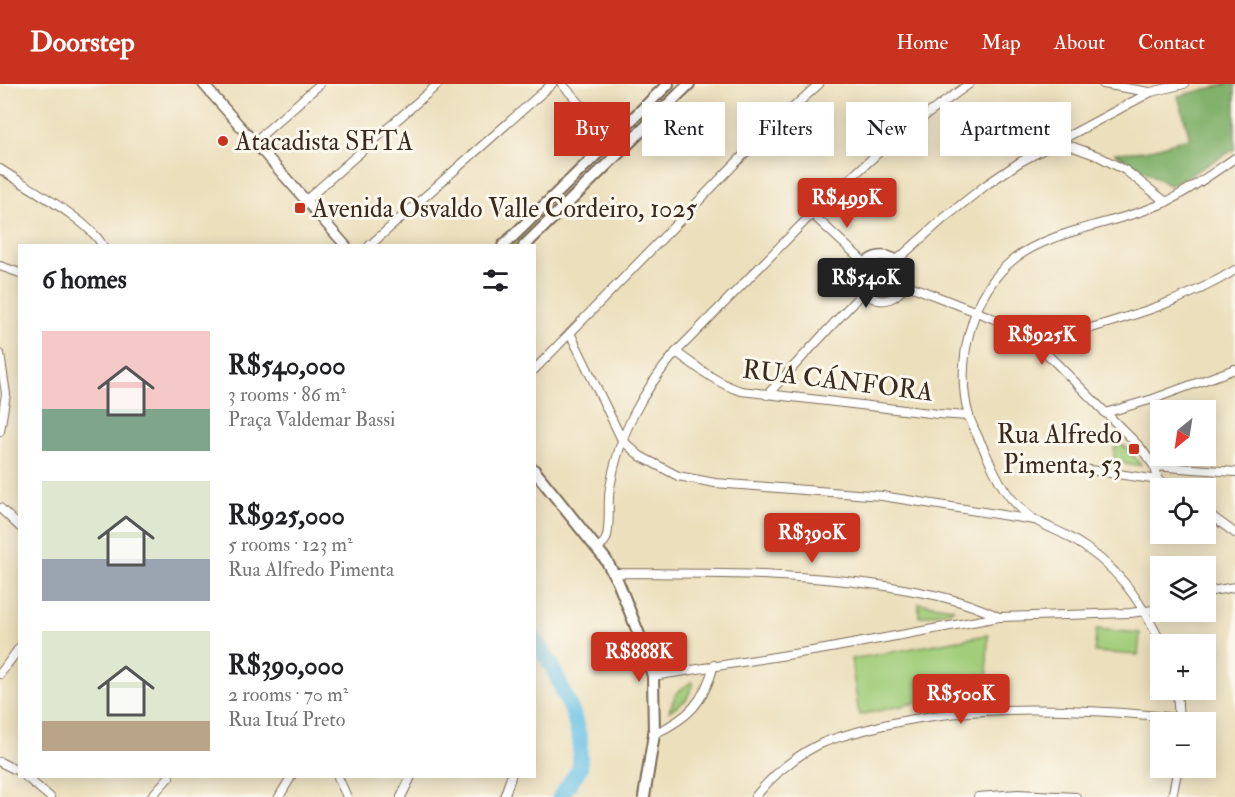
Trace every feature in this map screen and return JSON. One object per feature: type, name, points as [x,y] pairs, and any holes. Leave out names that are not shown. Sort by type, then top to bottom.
[{"type":"main road","points":[[630,121],[668,84]]},
{"type":"main road","points":[[630,142],[689,84]]},
{"type":"main road","points":[[505,244],[595,156]]},
{"type":"main road","points":[[526,244],[616,156]]},
{"type":"main road","points":[[536,472],[598,549],[613,573],[638,631],[653,676],[654,734],[644,797]]},
{"type":"street","points":[[203,84],[344,244]]},
{"type":"street","points":[[254,142],[320,84]]},
{"type":"street","points":[[306,200],[438,84]]},
{"type":"street","points":[[371,244],[552,84]]},
{"type":"street","points":[[562,84],[579,102]]},
{"type":"street","points":[[536,368],[764,134],[819,84]]},
{"type":"street","points":[[598,549],[606,539],[610,488],[622,440],[632,415],[645,393],[676,352],[812,214],[892,140],[969,84]]},
{"type":"street","points":[[1102,84],[1151,92]]},
{"type":"street","points":[[1144,84],[1151,92]]},
{"type":"street","points":[[1071,134],[1151,92],[1184,84]]},
{"type":"street","points":[[1071,146],[1098,156],[1125,170],[1166,202]]},
{"type":"street","points":[[897,260],[986,185],[1033,156]]},
{"type":"street","points":[[1034,520],[1010,497],[997,479],[969,416],[964,374],[968,339],[975,313],[986,292],[999,272],[1039,244],[1166,202],[1235,158]]},
{"type":"street","points":[[0,169],[79,220],[93,231],[103,244]]},
{"type":"street","points":[[812,214],[865,264]]},
{"type":"street","points":[[884,255],[897,260],[904,271],[904,284],[897,295],[876,300],[864,291],[860,277],[865,264],[870,259],[884,255]]},
{"type":"street","points":[[1,266],[18,272]]},
{"type":"street","points":[[1038,344],[1167,303],[1235,270]]},
{"type":"street","points":[[904,284],[1027,334],[1140,447],[1150,461]]},
{"type":"street","points":[[767,395],[864,291]]},
{"type":"street","points":[[570,333],[622,440],[640,456],[662,469],[678,476],[703,482],[882,496],[1034,520],[1068,536],[1093,552],[1114,570],[1136,595],[1157,634]]},
{"type":"street","name":"RUA CÁNFORA","points":[[676,352],[726,387],[741,391],[969,416]]},
{"type":"street","points":[[0,354],[6,394],[0,431]]},
{"type":"street","points":[[1105,413],[1153,399],[1235,369]]},
{"type":"street","points":[[1048,464],[1150,479]]},
{"type":"street","points":[[1159,478],[1154,466],[1235,472]]},
{"type":"street","points":[[0,508],[18,524]]},
{"type":"street","points":[[1216,519],[1235,533]]},
{"type":"street","points":[[613,573],[781,575],[844,580],[956,599],[999,617]]},
{"type":"street","points":[[1216,590],[1235,587]]},
{"type":"street","points":[[653,676],[825,649],[999,617],[1150,611]]},
{"type":"street","points":[[0,674],[18,650]]},
{"type":"street","points":[[654,734],[681,720],[696,705],[709,684],[714,665]]},
{"type":"street","points":[[755,797],[778,773],[818,745],[845,735],[903,721],[959,712],[1042,709],[1150,718]]},
{"type":"street","points":[[0,762],[18,771]]},
{"type":"street","points":[[30,778],[50,797]]},
{"type":"street","points":[[151,797],[168,778]]},
{"type":"street","points":[[279,797],[290,778]]},
{"type":"street","points":[[338,778],[347,797]]},
{"type":"street","points":[[401,797],[410,778]]},
{"type":"street","points":[[504,797],[511,778]]},
{"type":"street","points":[[1172,797],[1176,778]]},
{"type":"street","points":[[978,797],[1018,794],[1076,797]]},
{"type":"green space","points":[[675,84],[681,84],[663,102],[657,102]]},
{"type":"green space","points":[[1235,84],[1235,149],[1170,186],[1115,153],[1145,151],[1189,138],[1178,96]]},
{"type":"green space","points":[[642,117],[642,123],[635,130],[632,127]]},
{"type":"green space","points":[[600,159],[602,162],[518,244],[513,244]]},
{"type":"green space","points":[[882,259],[895,265],[901,278],[895,291],[882,297],[869,291],[863,278],[869,265]]},
{"type":"green space","points":[[1119,443],[1127,448],[1141,465],[1114,461],[1114,448]]},
{"type":"green space","points":[[919,603],[953,608],[953,610],[919,617]]},
{"type":"green space","points":[[1096,629],[1140,633],[1138,655],[1095,652]]},
{"type":"green space","points":[[988,635],[989,695],[924,701],[859,715],[851,659]]},
{"type":"green space","points":[[691,682],[693,684],[686,700],[669,711],[676,694]]},
{"type":"waterway","points":[[536,641],[552,666],[573,714],[580,740],[580,768],[560,797]]},
{"type":"place","name":"Atacadista SETA","points":[[223,141]]},
{"type":"place","name":"Avenida Osvaldo Valle Cordeiro, 1025","points":[[300,208]]},
{"type":"place","name":"Rua Alfredo Pimenta, 53","points":[[1134,449]]}]
